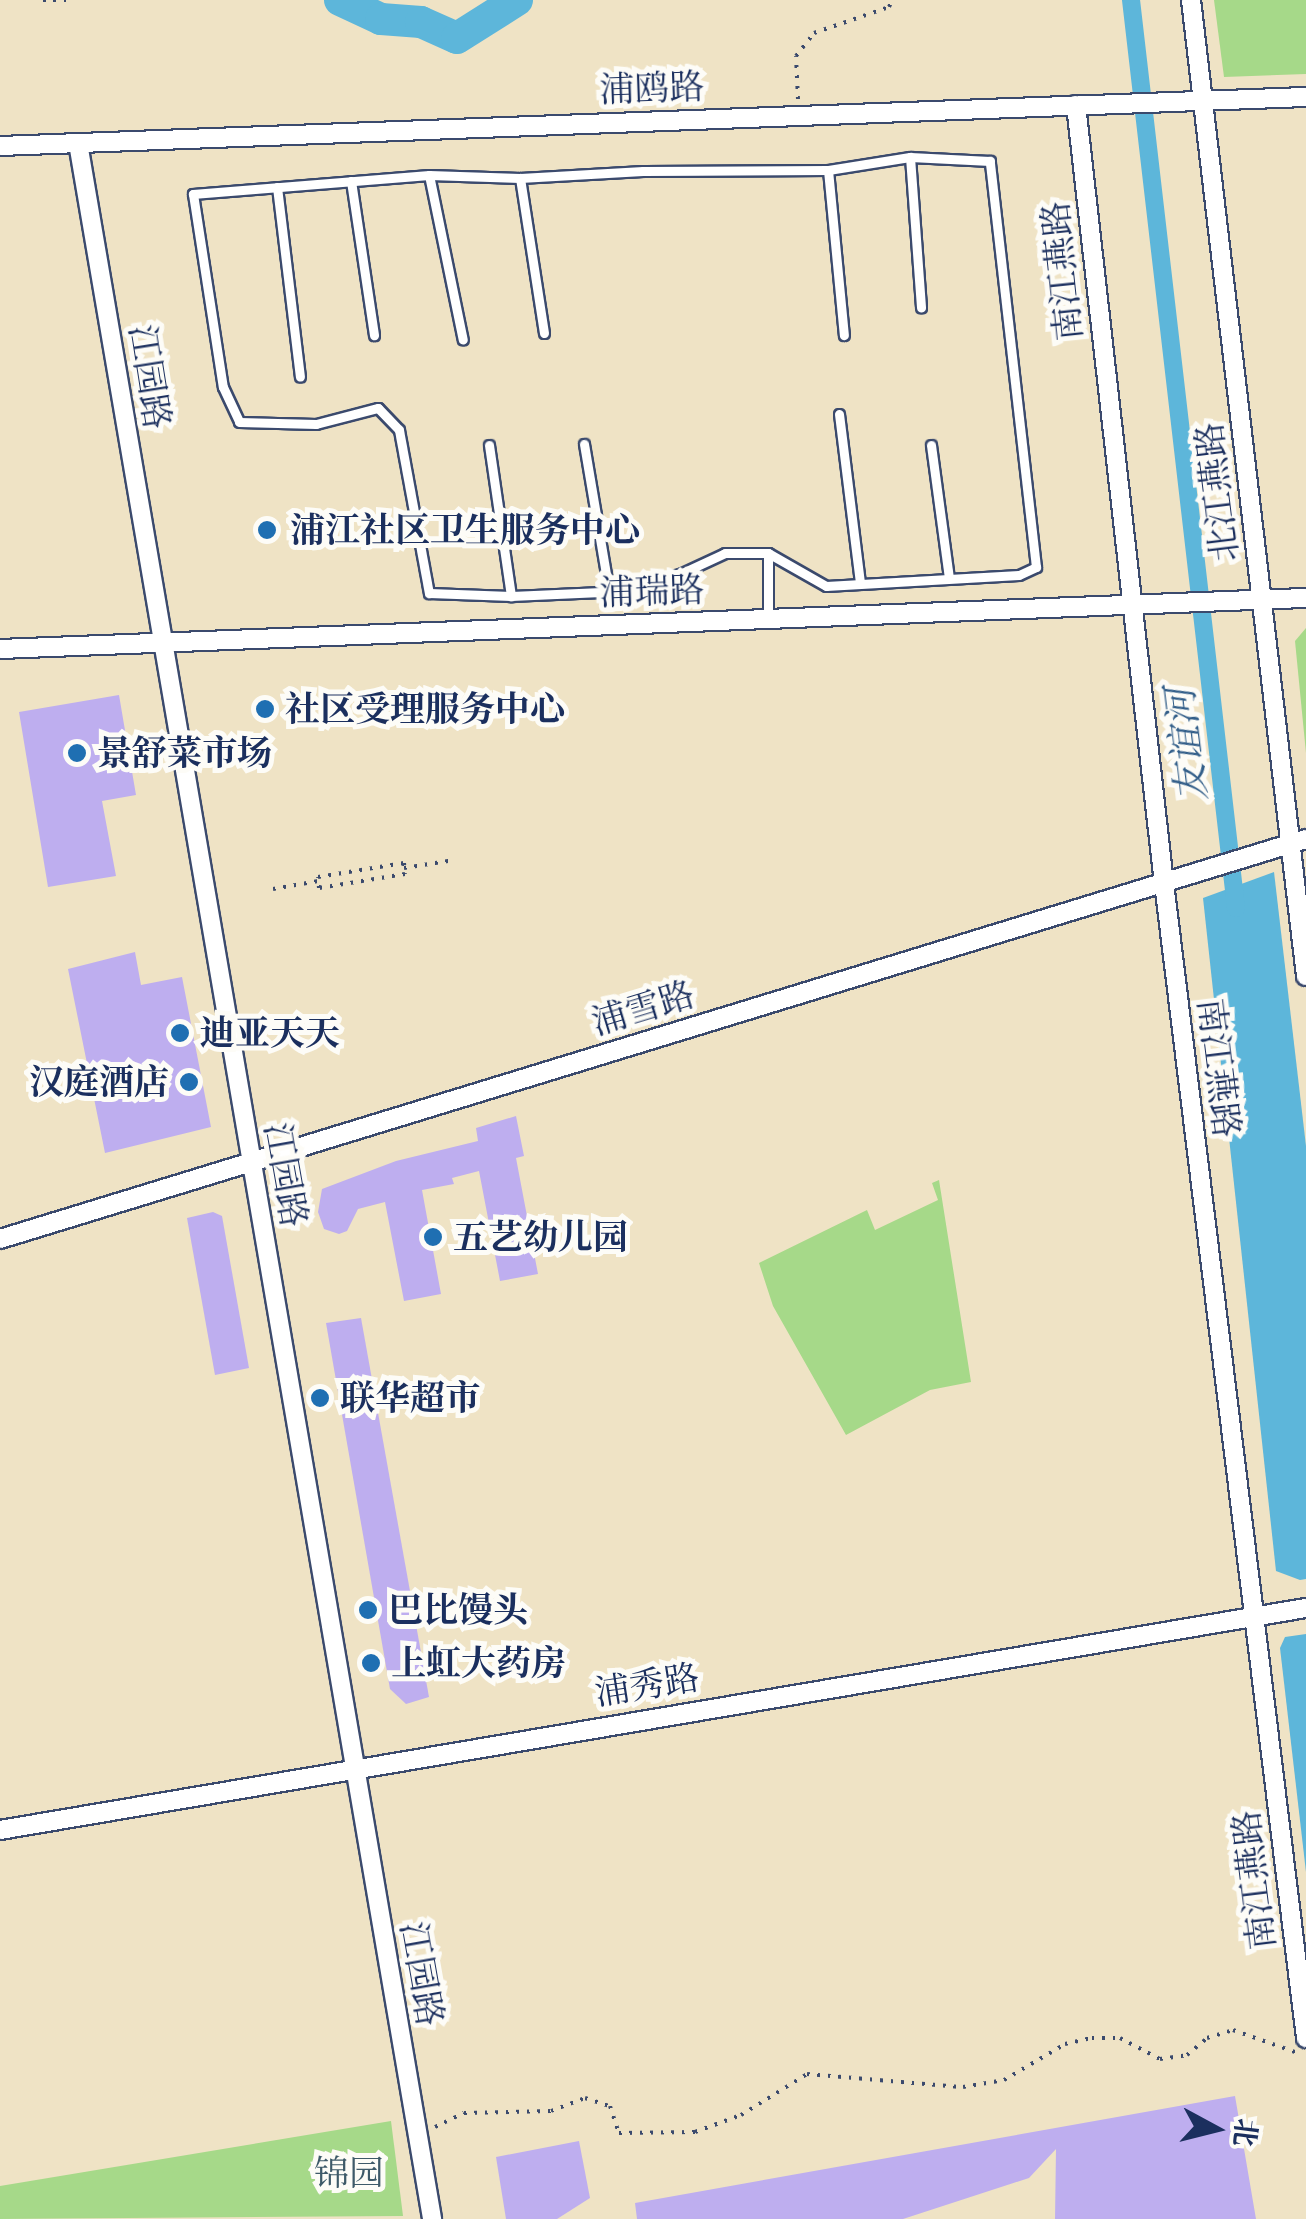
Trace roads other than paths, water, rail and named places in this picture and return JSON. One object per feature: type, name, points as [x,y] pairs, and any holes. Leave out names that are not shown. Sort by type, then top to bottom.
[{"type":"street","name":"北江燕路","points":[[1191,0],[1263,600],[1298,842],[1306,976]]},
{"type":"street","name":"浦鸥路","points":[[0,146],[1306,97]]},
{"type":"street","name":"南江燕路","points":[[1076,105],[1164,883],[1306,2038]]},
{"type":"street","name":"江园路","points":[[78,143],[160,642],[313,1505],[353,1768],[432,2219]]},
{"type":"street","name":"浦瑞路","points":[[0,649],[1306,598]]},
{"type":"street","name":"浦雪路","points":[[0,1239],[1298,842]]},
{"type":"street","name":"浦秀路","points":[[0,1830],[1306,1608]]},
{"type":"lane","points":[[910,158],[921,308]]},
{"type":"lane","points":[[910,158],[990,161],[1036,568],[1019,575],[826,586],[768,554],[725,553],[682,573],[608,592],[510,596],[428,593],[398,430],[378,408],[316,424],[240,422],[223,386],[194,194],[429,175],[520,178],[643,171],[828,170],[910,158]]},
{"type":"lane","points":[[828,170],[844,335]]},
{"type":"lane","points":[[429,175],[463,340]]},
{"type":"lane","points":[[520,178],[544,333]]},
{"type":"lane","points":[[351,181],[374,335]]},
{"type":"lane","points":[[277,187],[300,377]]},
{"type":"lane","points":[[839,414],[860,584]]},
{"type":"lane","points":[[584,444],[608,592]]},
{"type":"lane","points":[[489,445],[510,596]]},
{"type":"lane","points":[[931,446],[948,578]]},
{"type":"lane","points":[[768,554],[768,620]]},
{"type":"water","points":[[1274,872],[1306,1146],[1306,1579],[1300,1580],[1276,1571],[1203,898]]},
{"type":"water","points":[[1306,1634],[1306,1872],[1280,1648],[1285,1637]]},
{"type":"waterway","points":[[340,0],[381,19],[421,22],[457,38],[517,0]]},
{"type":"waterway","name":"友谊河","points":[[1131,0],[1236,908]]},
{"type":"place","name":"浦江社区卫生服务中心","points":[[267,530]]},
{"type":"place","name":"社区受理服务中心","points":[[265,709]]},
{"type":"place","name":"景舒菜市场","points":[[77,753]]},
{"type":"place","name":"迪亚天天","points":[[180,1033]]},
{"type":"place","name":"汉庭酒店","points":[[189,1082]]},
{"type":"place","name":"五艺幼儿园","points":[[433,1237]]},
{"type":"place","name":"联华超市","points":[[320,1398]]},
{"type":"place","name":"巴比馒头","points":[[368,1610]]},
{"type":"place","name":"上虹大药房","points":[[371,1663]]},
{"type":"park label","name":"锦园","points":[[349,2173]]}]
